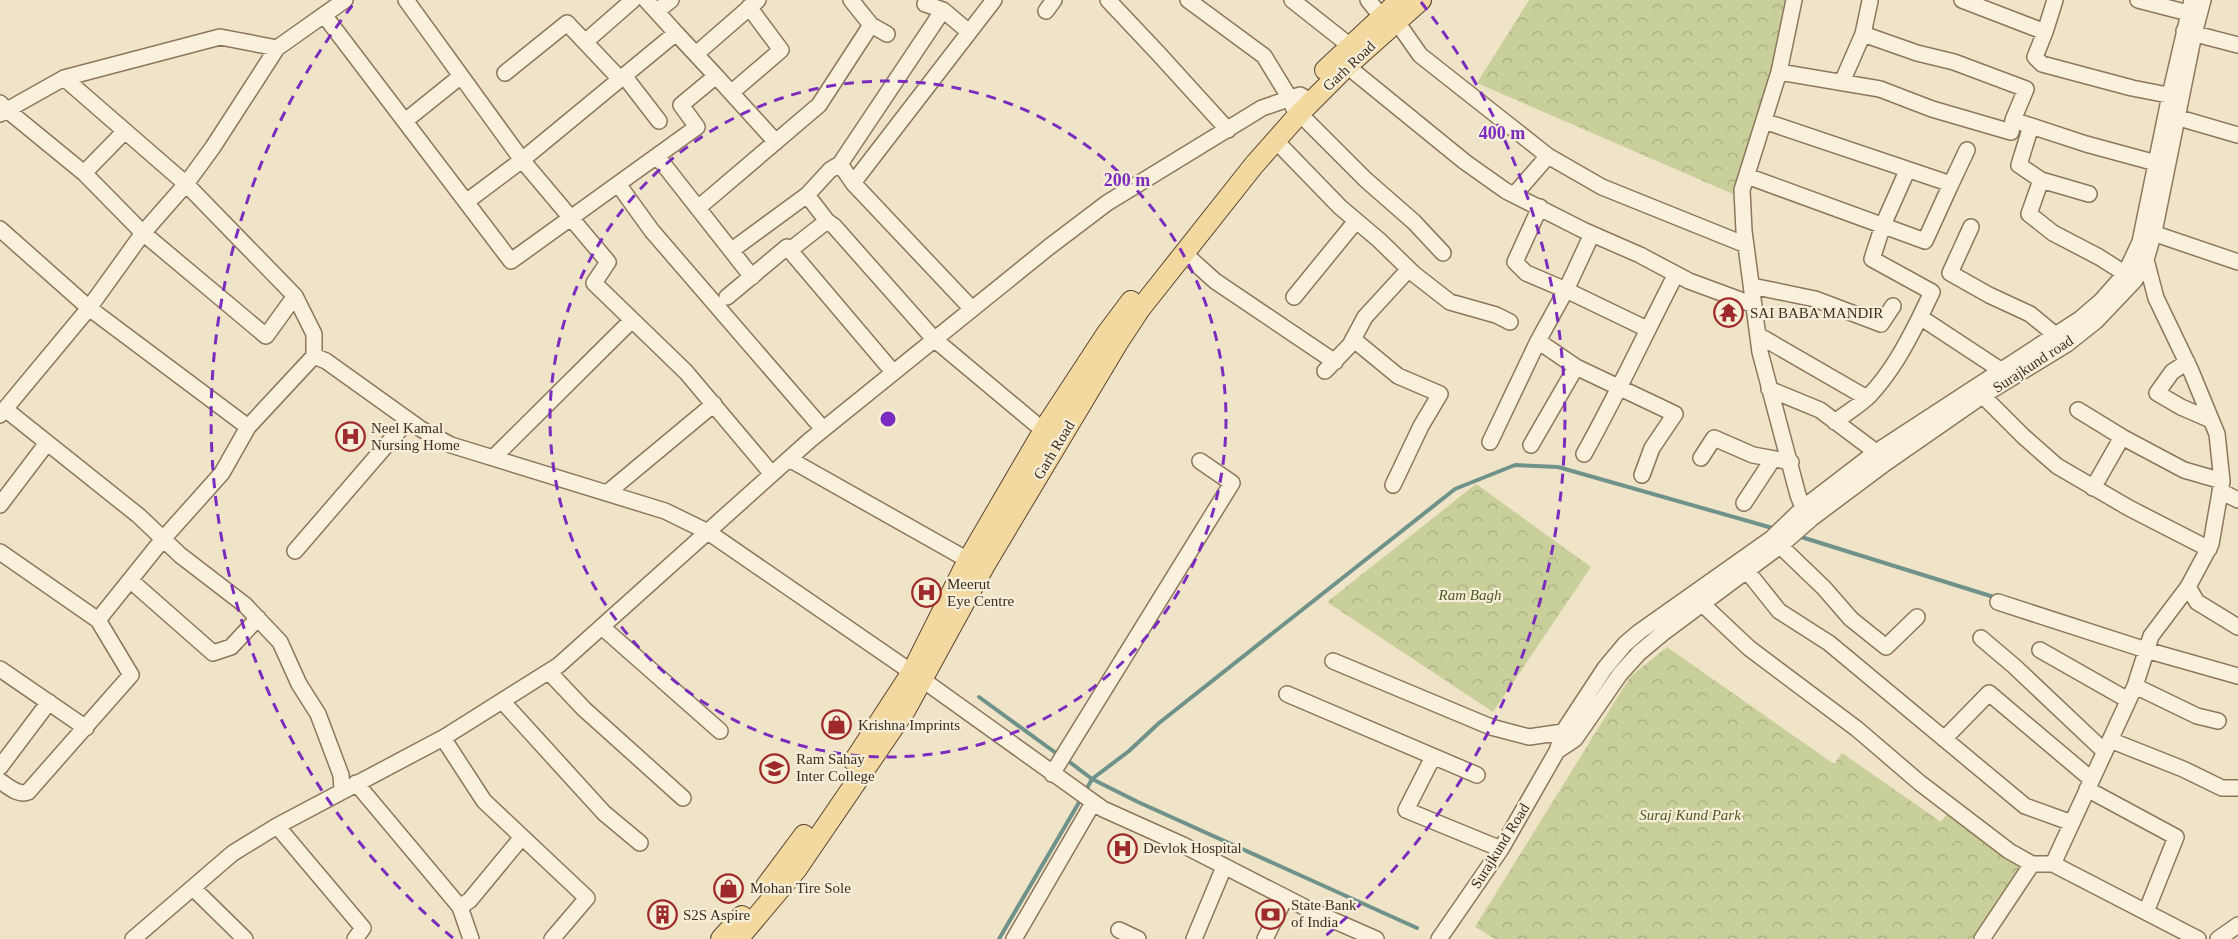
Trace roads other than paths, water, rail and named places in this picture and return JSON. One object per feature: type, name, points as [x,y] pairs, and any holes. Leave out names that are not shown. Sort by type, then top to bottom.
[{"type":"main road","name":"Garh Road","points":[[1133,309],[1184,253],[1202,221],[1276,141],[1298,102],[1347,66],[1389,19],[1400,0]]},
{"type":"main road","name":"Garh Road","points":[[738,939],[790,866],[917,676],[1044,431],[1133,309],[1298,102],[1349,45],[1421,0]]},
{"type":"main road","name":"Garh Road","points":[[976,564],[1101,355]]},
{"type":"main road","name":"Garh Road","points":[[721,939],[790,866]]},
{"type":"street","points":[[345,0],[277,48],[213,147],[186,184],[143,233],[89,308],[2,412],[47,443],[139,516],[163,539],[245,605],[280,642],[299,684],[318,714],[340,775],[460,906],[471,939]]},
{"type":"street","points":[[406,0],[522,160],[608,262],[594,283],[686,372],[772,474]]},
{"type":"street","points":[[585,42],[633,0]]},
{"type":"street","points":[[646,0],[777,142]]},
{"type":"street","points":[[657,11],[670,0]]},
{"type":"street","points":[[851,0],[871,25],[887,34]]},
{"type":"street","points":[[928,0],[926,4],[943,10],[969,32]]},
{"type":"street","points":[[853,183],[994,0]]},
{"type":"street","points":[[1108,0],[1227,130]]},
{"type":"street","points":[[1188,0],[1264,56],[1298,102],[1366,180],[1414,222],[1443,253]]},
{"type":"street","points":[[1292,0],[1349,45]]},
{"type":"street","points":[[1368,0],[1389,19],[1420,55],[1548,156],[1602,187],[1746,245]]},
{"type":"street","points":[[1794,0],[1779,72],[1742,190],[1746,245],[1758,335],[1769,388],[1791,462],[1802,518]]},
{"type":"street","points":[[1962,0],[2045,32]]},
{"type":"street","points":[[2055,0],[2035,57],[2042,64],[2132,88],[2175,96]]},
{"type":"street","points":[[2138,0],[2196,7]]},
{"type":"street","points":[[1842,82],[1863,34],[1870,2]]},
{"type":"street","points":[[696,54],[754,4],[781,50],[732,92]]},
{"type":"street","name":"Surajkund road","points":[[1802,518],[1887,462],[1978,392],[2096,321],[2130,277],[2141,257],[2148,231],[2175,96],[2196,7]]},
{"type":"street","points":[[732,250],[807,195],[830,170],[840,164],[943,10]]},
{"type":"street","points":[[324,15],[511,261],[697,127],[681,105],[716,76]]},
{"type":"street","points":[[505,73],[567,23],[620,79]]},
{"type":"street","points":[[698,208],[819,105],[871,25]]},
{"type":"street","points":[[466,202],[522,160],[676,33]]},
{"type":"street","points":[[2189,33],[2238,45]]},
{"type":"street","points":[[1779,72],[1880,89],[1932,109],[2011,132],[2013,120],[2026,89],[1954,62],[1917,53],[1863,34]]},
{"type":"street","points":[[277,48],[220,37],[64,78],[2,109],[84,173],[143,233],[266,336],[295,296]]},
{"type":"street","points":[[1347,66],[1465,162],[1514,195],[1689,281],[1754,305]]},
{"type":"street","points":[[405,121],[461,76]]},
{"type":"street","points":[[620,79],[625,77],[659,121]]},
{"type":"street","points":[[64,78],[186,184],[295,296],[315,334],[314,356],[248,427],[222,473],[163,539],[98,620]]},
{"type":"street","points":[[133,939],[233,853],[349,786],[443,738],[549,672],[603,627],[823,429],[1107,203],[1262,108],[1298,102]]},
{"type":"street","points":[[2238,135],[2172,116],[2156,163],[2148,231],[2238,262]]},
{"type":"street","points":[[2013,120],[2156,163]]},
{"type":"street","points":[[1764,121],[1951,184]]},
{"type":"street","points":[[2031,126],[2019,165],[2041,180],[2089,194]]},
{"type":"street","points":[[84,173],[124,132]]},
{"type":"street","points":[[1276,141],[1340,207],[1409,269],[1450,302],[1496,315],[1510,322]]},
{"type":"street","points":[[1747,176],[1925,241],[1967,150]]},
{"type":"street","points":[[657,156],[752,277]]},
{"type":"street","points":[[1514,195],[1548,156]]},
{"type":"street","points":[[840,164],[853,183],[972,309]]},
{"type":"street","points":[[1835,422],[1867,398],[1902,353],[1932,292],[1872,259],[1883,225],[1907,171]]},
{"type":"street","points":[[2041,180],[2030,214],[2053,233],[2099,257],[2130,277]]},
{"type":"street","points":[[618,184],[652,231],[823,429]]},
{"type":"street","points":[[807,195],[827,221],[834,226],[934,339],[1044,431]]},
{"type":"street","points":[[1540,207],[1515,262],[1526,273],[1647,330]]},
{"type":"street","points":[[727,297],[787,248],[790,250],[827,221]]},
{"type":"street","points":[[1294,297],[1356,221]]},
{"type":"street","points":[[1333,661],[1491,727],[1529,737],[1569,736],[1633,660],[1698,599],[1802,518],[1876,453],[1978,392],[2002,370],[2062,340],[2030,314],[1989,296],[1950,273],[1971,227]]},
{"type":"street","points":[[0,229],[89,308],[248,427]]},
{"type":"street","points":[[1490,442],[1592,234]]},
{"type":"street","points":[[787,248],[893,372]]},
{"type":"street","points":[[1184,253],[1215,281],[1330,367],[1353,339],[1365,317],[1409,269]]},
{"type":"street","points":[[2053,864],[2131,693],[2148,645],[2188,587],[2209,549],[2221,486],[2217,434],[2141,257]]},
{"type":"street","points":[[1584,454],[1676,274]]},
{"type":"street","points":[[1752,286],[1815,299],[1881,324],[1893,306]]},
{"type":"street","points":[[1920,317],[2002,370]]},
{"type":"street","points":[[493,458],[632,320]]},
{"type":"street","points":[[1758,335],[1867,398]]},
{"type":"street","points":[[1353,339],[1398,376],[1440,394],[1421,426],[1393,485]]},
{"type":"street","points":[[1538,341],[1576,367],[1675,414],[1652,448],[1642,475]]},
{"type":"street","points":[[314,356],[326,361],[408,420],[451,445],[664,511],[708,532],[917,676],[1093,803],[1183,845],[1285,898],[1346,933],[1376,939]]},
{"type":"street","points":[[2187,362],[2172,372],[2157,393],[2211,420]]},
{"type":"street","points":[[1531,445],[1576,367]]},
{"type":"street","points":[[1769,388],[1820,410],[1876,453]]},
{"type":"street","points":[[1978,392],[2057,466],[2129,508],[2209,549]]},
{"type":"street","points":[[607,493],[714,404]]},
{"type":"street","points":[[2078,410],[2122,437],[2184,470],[2221,486],[2238,500]]},
{"type":"street","points":[[295,551],[408,420]]},
{"type":"street","points":[[2093,488],[2122,437]]},
{"type":"street","points":[[1701,458],[1714,438],[1753,455],[1791,462]]},
{"type":"street","points":[[0,504],[47,443]]},
{"type":"street","points":[[789,459],[976,564]]},
{"type":"street","points":[[1744,503],[1773,459]]},
{"type":"street","points":[[1052,774],[1232,483],[1200,461]]},
{"type":"street","points":[[1698,599],[1747,571],[1776,539]]},
{"type":"street","points":[[1776,539],[1851,619],[1886,646],[1917,617]]},
{"type":"street","points":[[0,552],[98,620],[131,675],[28,792],[24,794],[17,792],[0,780]]},
{"type":"street","points":[[1747,571],[1779,611],[1828,643],[2025,806],[2072,823]]},
{"type":"street","points":[[130,580],[213,653],[231,646],[258,618]]},
{"type":"street","points":[[2188,587],[2197,602],[2238,627]]},
{"type":"street","points":[[1698,599],[1749,648],[1857,729],[1920,783],[2009,851],[2032,864],[2053,864],[2198,939]]},
{"type":"street","points":[[1998,602],[2148,645],[2238,676]]},
{"type":"street","points":[[603,627],[720,730]]},
{"type":"street","points":[[1981,638],[2107,745],[2183,770],[2222,788],[2238,788]]},
{"type":"street","points":[[2040,650],[2131,693],[2218,721]]},
{"type":"street","points":[[0,669],[86,728]]},
{"type":"street","points":[[549,672],[584,709],[683,798]]},
{"type":"street","points":[[1944,739],[1989,693],[2089,784],[2176,837],[2146,912]]},
{"type":"street","points":[[1287,694],[1477,775]]},
{"type":"street","points":[[1,762],[49,702]]},
{"type":"street","points":[[503,702],[604,813],[640,843]]},
{"type":"street","name":"Surajkund Road","points":[[1439,939],[1501,849],[1557,751],[1569,736]]},
{"type":"street","points":[[443,738],[484,801],[587,898],[552,939]]},
{"type":"street","points":[[1433,757],[1406,810],[1501,849]]},
{"type":"street","points":[[1014,939],[1093,803]]},
{"type":"street","points":[[277,826],[363,928],[355,939]]},
{"type":"street","points":[[460,906],[470,900],[522,837]]},
{"type":"street","points":[[1982,939],[2032,864]]},
{"type":"street","points":[[1194,939],[1224,867]]},
{"type":"street","points":[[193,888],[245,939]]},
{"type":"street","points":[[1265,939],[1285,898]]},
{"type":"street","points":[[2218,939],[2238,925]]},
{"type":"street","points":[[1119,930],[1138,939]]},
{"type":"waterway","points":[[1085,792],[1092,779],[1129,751],[1159,723],[1455,489],[1515,465],[1558,467],[1776,529]]},
{"type":"waterway","points":[[1798,536],[1997,598]]},
{"type":"waterway","points":[[979,697],[1060,756]]},
{"type":"waterway","points":[[1067,760],[1092,779],[1138,802],[1417,928]]},
{"type":"waterway","points":[[999,939],[1081,799]]},
{"type":"place","name":"SAI BABA MANDIR","points":[[1729,313]]},
{"type":"place","name":"Neel Kamal Nursing Home","points":[[350,437]]},
{"type":"place","name":"Meerut Eye Centre","points":[[926,593]]},
{"type":"place","name":"Krishna Imprints","points":[[837,725]]},
{"type":"place","name":"Ram Sahay Inter College","points":[[775,768]]},
{"type":"place","name":"Devlok Hospital","points":[[1122,848]]},
{"type":"place","name":"Mohan Tire Sole","points":[[729,888]]},
{"type":"place","name":"State Bank of India","points":[[1270,914]]},
{"type":"place","name":"S2S Aspire","points":[[662,915]]},
{"type":"park label","name":"Ram Bagh","points":[[1470,595]]},
{"type":"park label","name":"Suraj Kund Park","points":[[1690,815]]}]
